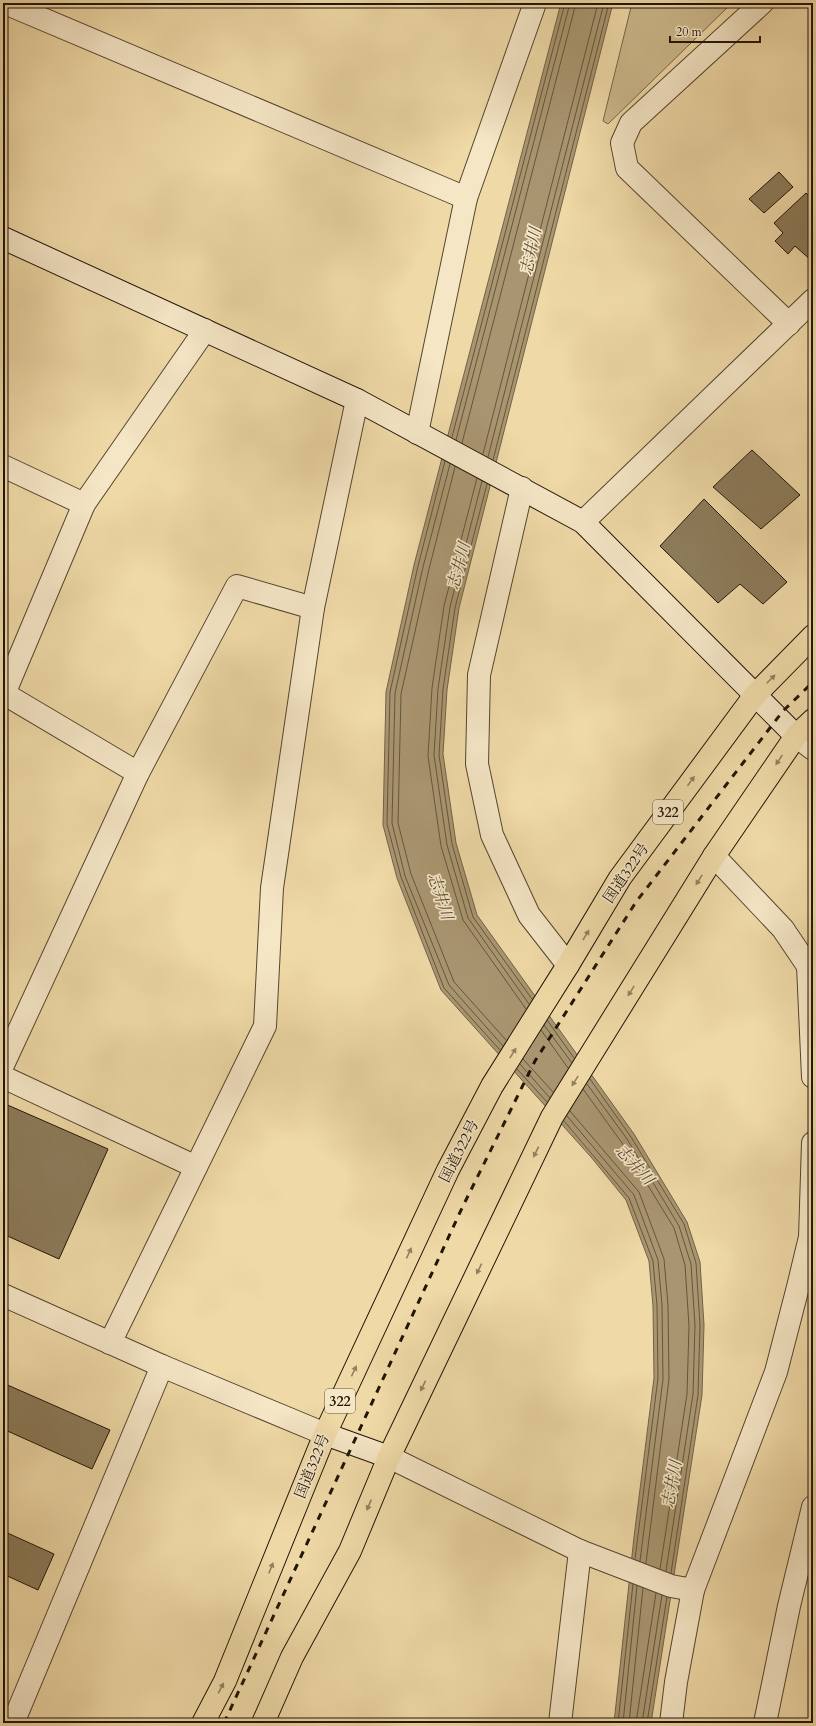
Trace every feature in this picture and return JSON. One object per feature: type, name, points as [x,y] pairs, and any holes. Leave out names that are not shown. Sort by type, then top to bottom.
[{"type":"highway","name":"国道322号","points":[[204,1723],[225,1682],[325,1434],[448,1170],[492,1086],[568,965],[620,878],[755,695],[813,636]]},
{"type":"highway","points":[[263,1723],[292,1657],[350,1551],[389,1457],[552,1117],[714,856],[805,742],[813,720]]},
{"type":"street","points":[[5,3],[466,198]]},
{"type":"street","points":[[416,433],[466,198],[535,3]]},
{"type":"street","points":[[762,3],[631,123],[622,143],[627,168],[789,324]]},
{"type":"street","points":[[3,238],[357,400],[583,522],[755,695],[805,742]]},
{"type":"street","points":[[583,522],[813,300]]},
{"type":"street","points":[[138,773],[4,694],[84,504],[205,330]]},
{"type":"street","points":[[110,1343],[266,1026],[272,888],[313,608],[357,400]]},
{"type":"street","points":[[3,466],[84,504]]},
{"type":"street","points":[[516,485],[479,675],[477,764],[492,835],[529,915],[568,965]]},
{"type":"street","points":[[3,1065],[138,773],[237,586],[313,608]]},
{"type":"street","points":[[714,856],[783,929],[808,966],[813,1077]]},
{"type":"street","points":[[3,1077],[196,1167]]},
{"type":"street","points":[[671,1723],[676,1682],[693,1590],[776,1372],[810,1237],[813,1143]]},
{"type":"street","points":[[3,1295],[162,1366],[325,1434],[389,1457],[580,1551],[671,1586],[693,1590]]},
{"type":"street","points":[[13,1723],[162,1366]]},
{"type":"street","points":[[765,1723],[788,1606],[813,1507]]},
{"type":"street","points":[[560,1723],[580,1551]]},
{"type":"shaded area","points":[[632,3],[732,3],[608,124],[603,121]]},
{"type":"water","name":"志井川","points":[[561,3],[613,3],[459,608],[447,690],[443,754],[456,843],[477,915],[634,1134],[687,1222],[700,1262],[704,1325],[702,1395],[651,1723],[614,1723],[634,1537],[654,1378],[653,1306],[649,1261],[626,1200],[591,1157],[441,990],[397,878],[383,825],[386,692],[414,565]]},
{"type":"building","points":[[779,172],[793,187],[764,213],[749,199]]},
{"type":"building","points":[[806,193],[813,200],[813,262],[795,246],[788,254],[775,241],[783,233],[774,223]]},
{"type":"building","points":[[752,450],[800,495],[761,529],[713,487]]},
{"type":"building","points":[[704,499],[787,582],[763,604],[740,584],[718,603],[660,546]]},
{"type":"building","points":[[3,1103],[108,1149],[59,1259],[3,1234]]},
{"type":"building","points":[[3,1383],[110,1430],[92,1469],[3,1429]]},
{"type":"building","points":[[3,1531],[54,1554],[38,1590],[3,1574]]},
{"type":"railway","points":[[224,1723],[462,1208],[535,1061],[636,902],[783,711],[813,682]]}]
